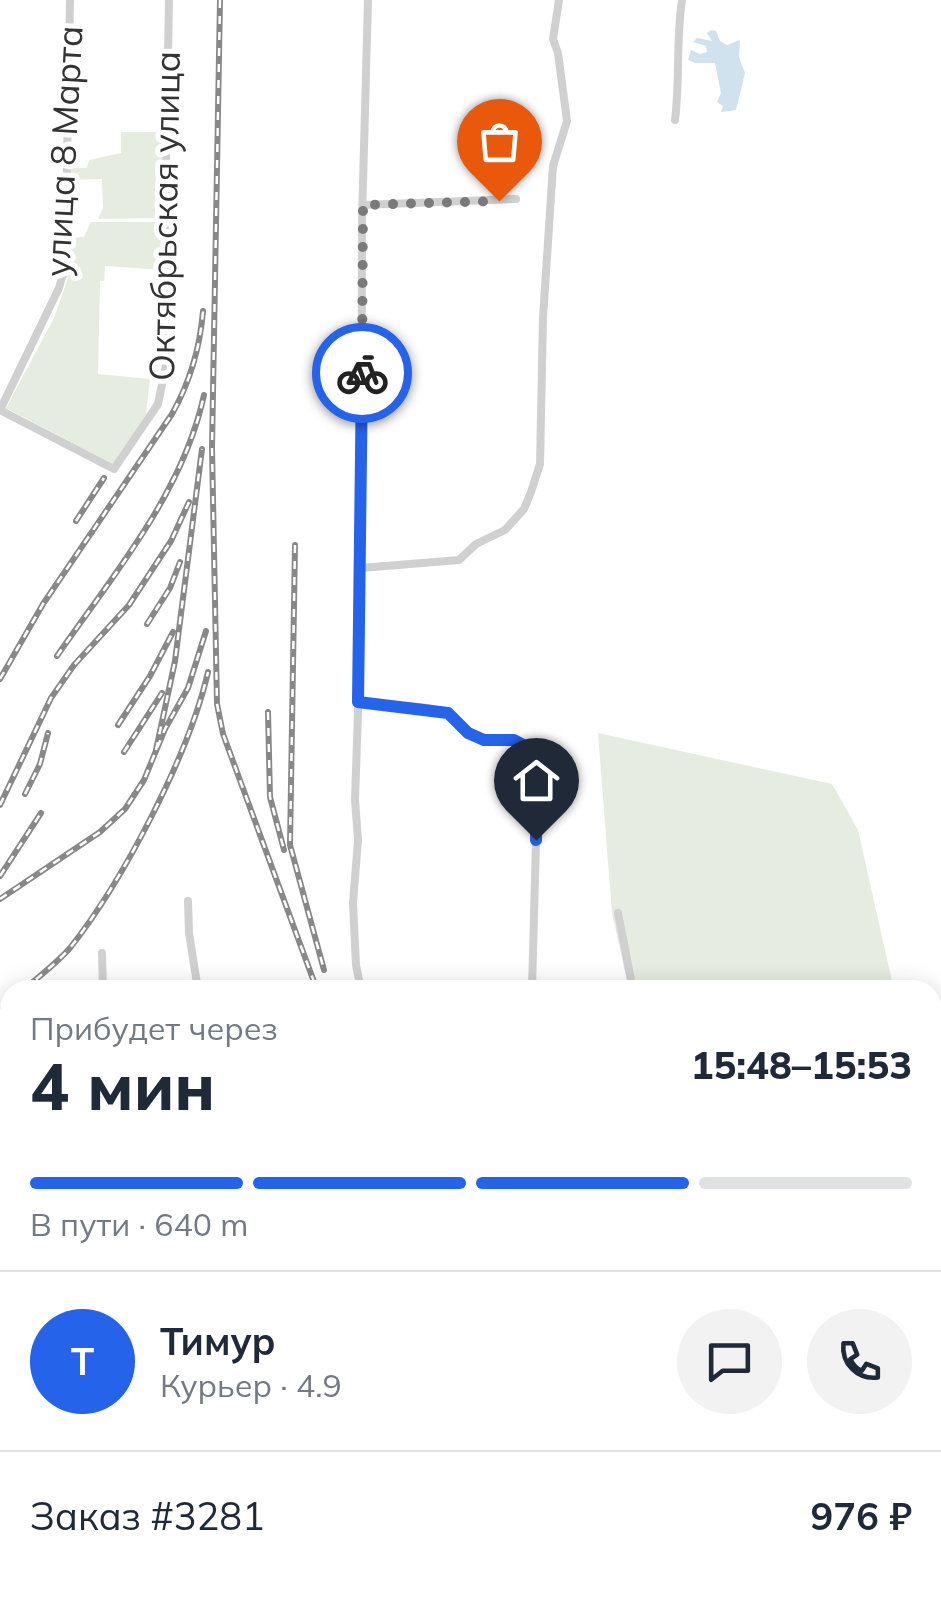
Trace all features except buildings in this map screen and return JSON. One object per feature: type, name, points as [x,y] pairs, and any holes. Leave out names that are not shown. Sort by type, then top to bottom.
[{"type":"street","name":"улица 8 Марта","points":[[0,410],[59,288],[65,267],[70,0]]},
{"type":"street","name":"Октябрьская улица","points":[[0,410],[114,469],[158,404],[166,360],[170,294],[164,224],[169,0]]},
{"type":"street","points":[[359,980],[353,903],[358,840],[355,800],[368,0]]},
{"type":"street","points":[[361,568],[459,560],[476,544],[505,530],[524,509],[531,492],[540,464],[553,166],[567,120],[553,40],[558,0]]},
{"type":"street","points":[[675,120],[676,38],[682,0]]},
{"type":"street","points":[[363,205],[516,199]]},
{"type":"street","points":[[358,702],[448,713],[468,733],[484,740],[514,740],[531,749],[538,766],[532,980]]},
{"type":"street","points":[[188,901],[197,980]]},
{"type":"street","points":[[618,914],[631,980]]},
{"type":"street","points":[[102,953],[103,980]]},
{"type":"shaded area","points":[[121,132],[162,132],[163,169],[156,176],[155,218],[98,219],[103,208],[102,179],[69,180],[69,168],[87,168],[89,160],[121,153]]},
{"type":"shaded area","points":[[91,222],[161,222],[164,270],[105,266],[104,281],[100,281],[98,374],[150,379],[146,414],[113,464],[6,408],[54,318],[68,278],[65,277],[69,238],[84,237]]},
{"type":"shaded area","points":[[598,733],[832,784],[858,830],[892,980],[627,980],[612,913]]},
{"type":"water","points":[[711,30],[727,45],[740,40],[739,57],[745,73],[736,110],[721,112],[715,63],[688,60],[691,50],[707,52],[706,46],[693,42],[697,38],[712,41],[707,33]]},
{"type":"railway","points":[[220,0],[212,448],[217,704],[223,734],[313,980]]},
{"type":"railway","points":[[0,679],[43,604],[172,414],[193,364],[203,311]]},
{"type":"railway","points":[[57,656],[123,564],[163,499],[194,431],[204,395]]},
{"type":"railway","points":[[156,750],[175,661],[202,449]]},
{"type":"railway","points":[[76,521],[104,478]]},
{"type":"railway","points":[[0,805],[51,698],[74,665],[129,605],[171,541],[189,502]]},
{"type":"railway","points":[[295,545],[290,845],[324,970]]},
{"type":"railway","points":[[147,624],[170,588],[180,562]]},
{"type":"railway","points":[[0,899],[100,832],[125,809],[144,780],[165,729],[188,688],[206,631]]},
{"type":"railway","points":[[118,725],[173,632]]},
{"type":"railway","points":[[36,980],[70,948],[132,853],[186,741],[208,672]]},
{"type":"railway","points":[[124,752],[162,693]]},
{"type":"railway","points":[[268,712],[270,797],[284,850]]},
{"type":"railway","points":[[25,794],[40,764],[48,733]]},
{"type":"railway","points":[[0,876],[41,813]]},
{"type":"way so far","points":[[362,373],[363,205],[499,201]]},
{"type":"route","points":[[362,373],[358,702],[448,713],[468,733],[484,740],[522,742],[531,749],[538,766],[536,840]]}]
